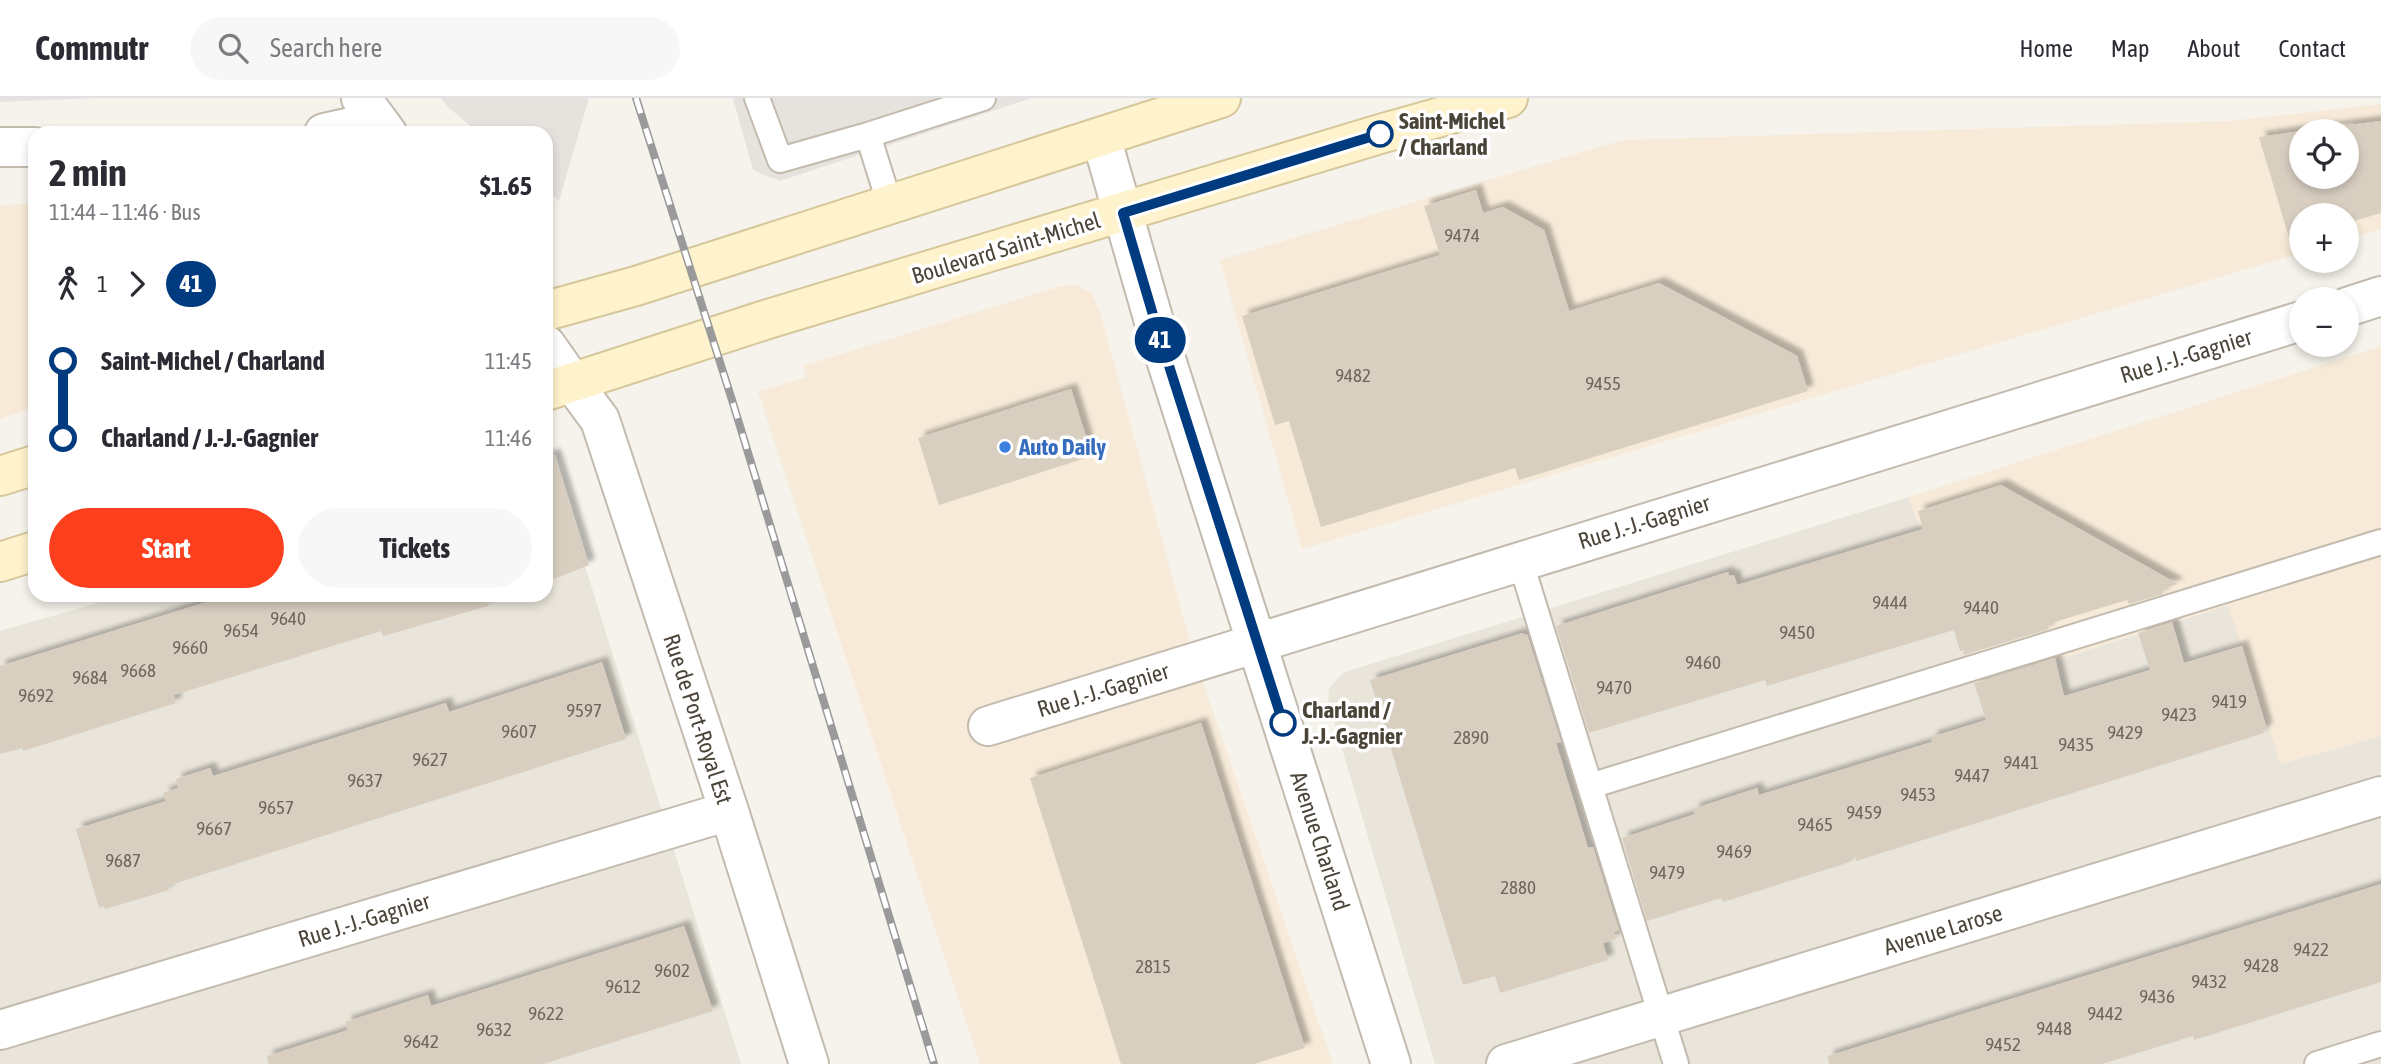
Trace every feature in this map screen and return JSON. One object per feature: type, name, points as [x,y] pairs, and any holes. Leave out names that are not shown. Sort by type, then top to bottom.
[{"type":"main road","name":"Boulevard Saint-Michel","points":[[559,386],[768,319],[1380,134],[1508,98]]},
{"type":"main road","points":[[553,309],[636,286],[890,205],[1207,100]]},
{"type":"main road","points":[[0,476],[28,467]]},
{"type":"main road","points":[[0,562],[28,553]]},
{"type":"street","points":[[346,126],[375,117]]},
{"type":"street","name":"Avenue Charland","points":[[1101,137],[1156,325],[1391,1064]]},
{"type":"street","points":[[0,147],[28,147]]},
{"type":"street","points":[[2359,303],[2381,296]]},
{"type":"street","name":"Rue J.-J.-Gagnier","points":[[988,726],[2289,325]]},
{"type":"street","name":"Rue de Port-Royal Est","points":[[553,367],[559,386],[600,420],[809,1064]]},
{"type":"street","name":"Avenue Larose","points":[[1506,1064],[2381,796]]},
{"type":"street","name":"Rue J.-J.-Gagnier","points":[[0,1030],[729,811]]},
{"type":"lane","points":[[757,98],[780,160],[983,98]]},
{"type":"lane","points":[[868,135],[890,205]]},
{"type":"lane","points":[[1590,786],[2381,542]]},
{"type":"lane","points":[[1520,560],[1676,1064]]},
{"type":"lane","points":[[2317,1064],[2381,1044]]},
{"type":"shaded area","points":[[0,98],[95,98],[0,102]]},
{"type":"shaded area","points":[[441,98],[589,98],[559,201],[553,196],[553,126],[471,126]]},
{"type":"shaded area","points":[[733,98],[1032,98],[780,181],[753,170]]},
{"type":"shaded area","points":[[2381,104],[2381,229],[2359,235],[2359,203],[2289,203],[2289,257],[1302,549],[1220,260],[1623,140],[2229,121]]},
{"type":"shaded area","points":[[28,204],[28,409],[0,419],[0,205]]},
{"type":"shaded area","points":[[1075,285],[1092,293],[1101,316],[1193,653],[1333,1064],[980,1064],[758,392],[806,377],[803,366],[1061,286]]},
{"type":"shaded area","points":[[2381,346],[2381,736],[2281,764],[2228,605],[1976,686],[1909,497],[2347,357],[2359,357],[2359,353]]},
{"type":"shaded area","points":[[553,470],[741,1064],[0,1064],[0,631],[101,602],[553,602]]},
{"type":"shaded area","points":[[1909,497],[1976,686],[2229,605],[2281,764],[2381,736],[2381,1064],[1435,1064],[1328,701],[1329,689],[1336,680],[1345,672]]},
{"type":"building","points":[[2381,121],[2381,213],[2359,219],[2359,203],[2289,203],[2289,238],[2259,137],[2289,133],[2289,189],[2359,189],[2359,124]]},
{"type":"building","points":[[1476,190],[1483,213],[1503,207],[1544,230],[1569,311],[1659,283],[1797,356],[1808,391],[1519,480],[1515,468],[1321,527],[1289,421],[1275,425],[1242,316],[1440,255],[1424,206]]},
{"type":"building","name":"Auto Daily","points":[[1071,389],[1092,456],[939,505],[918,438]]},
{"type":"building","points":[[553,455],[589,565],[553,579]]},
{"type":"building","points":[[2001,485],[2178,584],[2162,589],[2163,594],[2129,604],[2127,600],[2048,624],[2049,629],[1964,655],[1963,650],[1960,651],[1954,630],[1767,686],[1765,680],[1589,733],[1556,626],[1728,572],[1729,576],[1734,575],[1737,585],[1923,529],[1918,511]]},
{"type":"building","points":[[206,602],[487,602],[488,606],[383,636],[381,631],[174,695],[176,703],[23,751],[22,748],[0,754],[0,666]]},
{"type":"building","points":[[2172,622],[2184,663],[2242,646],[2267,729],[2263,730],[2264,733],[1856,861],[1855,857],[1850,862],[1723,902],[1721,898],[1647,921],[1622,838],[1695,814],[1693,809],[1757,788],[1759,795],[1932,742],[1931,737],[1986,720],[1974,683],[2055,658],[2064,696],[2150,670],[2138,633]]},
{"type":"building","points":[[1527,634],[1561,742],[1556,743],[1588,848],[1593,847],[1619,930],[1614,932],[1616,939],[1603,943],[1608,960],[1500,993],[1495,976],[1463,985],[1370,680]]},
{"type":"building","points":[[602,662],[626,739],[167,886],[169,890],[105,909],[104,906],[99,908],[76,829],[166,801],[163,793],[178,788],[176,779],[210,768],[213,776],[446,703],[449,712]]},
{"type":"building","points":[[1201,723],[1305,1048],[1254,1064],[1121,1064],[1030,778]]},
{"type":"building","points":[[2381,884],[2381,982],[2194,1040],[2193,1036],[2102,1064],[1829,1064],[1828,1056]]},
{"type":"building","points":[[684,926],[713,1011],[543,1064],[268,1064],[267,1056],[348,1030],[345,1022],[428,995],[431,1006]]},
{"type":"railway","points":[[636,98],[732,400],[934,1064]]},
{"type":"bus line","name":"41","points":[[1283,723],[1123,213],[1380,134]]},
{"type":"place","name":"Saint-Michel / Charland","points":[[1380,134]]},
{"type":"place","name":"Auto Daily","points":[[1005,447]]},
{"type":"place","name":"Charland / J.-J.-Gagnier","points":[[1283,723]]}]
